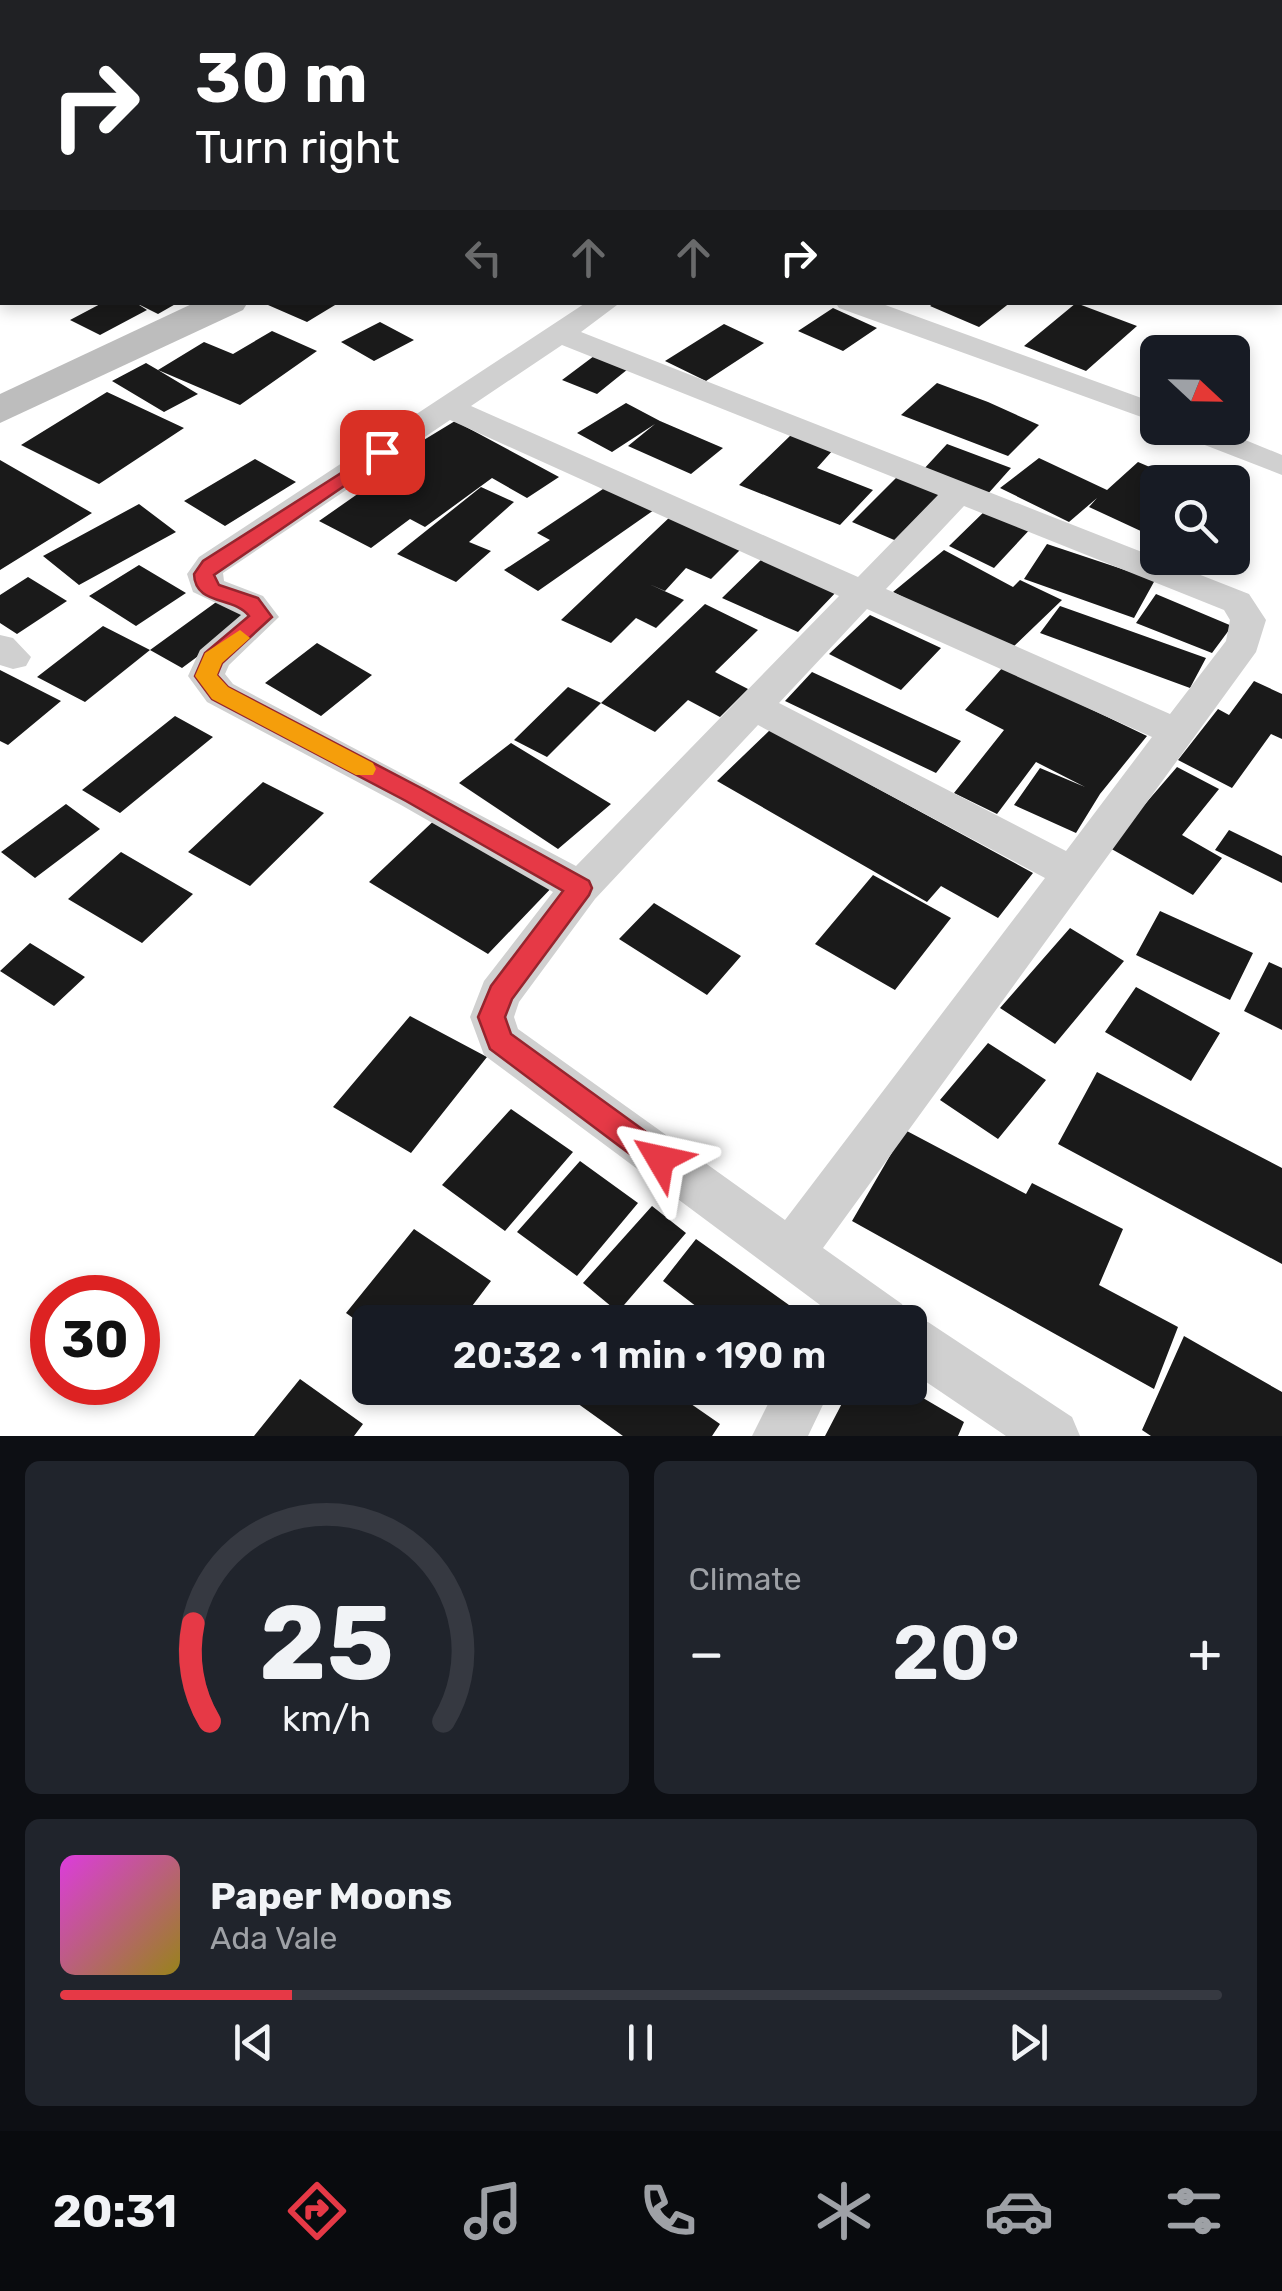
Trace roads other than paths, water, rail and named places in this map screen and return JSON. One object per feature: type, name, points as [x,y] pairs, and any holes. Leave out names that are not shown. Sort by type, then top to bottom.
[{"type":"main road","points":[[0,410],[222,305]]},
{"type":"street","points":[[580,888],[415,795],[220,693],[206,676],[213,659],[262,617],[251,603],[211,590],[204,584],[204,574],[603,305]]},
{"type":"street","points":[[857,305],[1140,407]]},
{"type":"street","points":[[561,334],[1237,602],[1248,620],[1243,643],[788,1254]]},
{"type":"street","points":[[448,408],[1176,733]]},
{"type":"street","points":[[1231,445],[1282,466]]},
{"type":"street","points":[[847,1305],[788,1254],[500,1041],[492,1017],[500,994],[580,888],[957,494]]},
{"type":"street","points":[[755,707],[1072,873]]},
{"type":"street","points":[[927,1351],[1053,1436]]},
{"type":"street","points":[[780,1436],[797,1405]]}]
